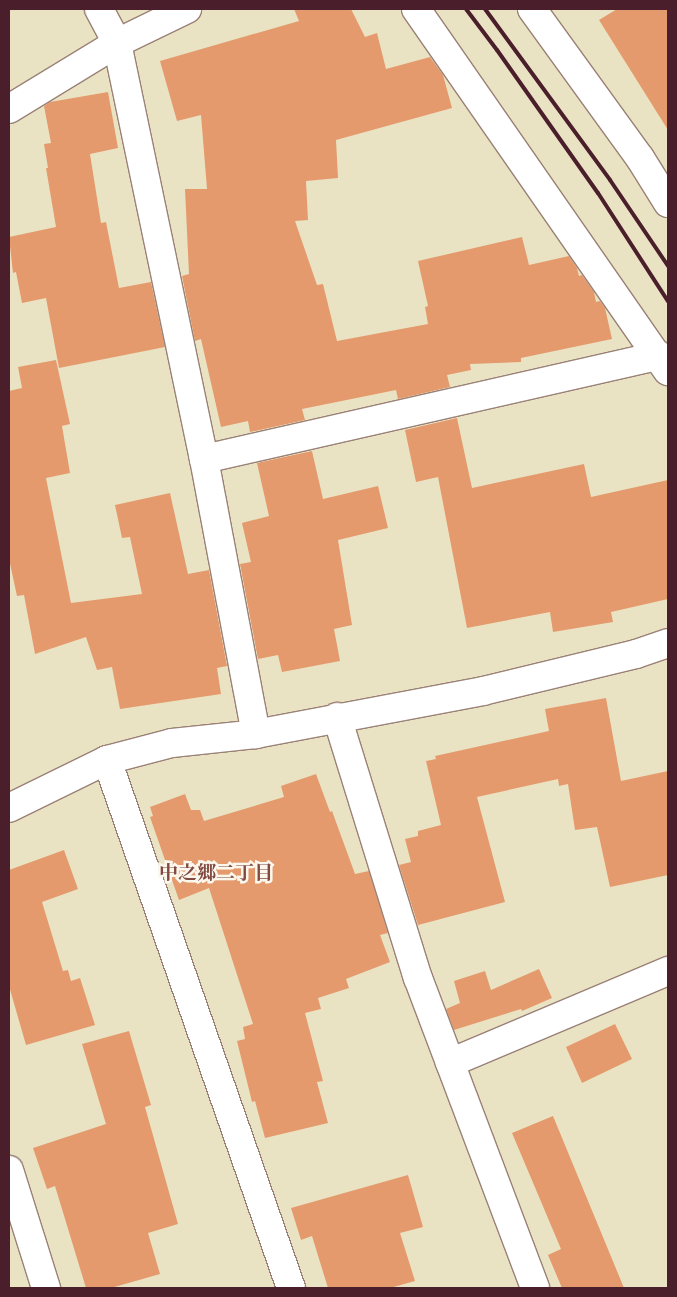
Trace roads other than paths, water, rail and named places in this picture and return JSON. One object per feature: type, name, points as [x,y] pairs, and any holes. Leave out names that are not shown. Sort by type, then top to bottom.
[{"type":"street","points":[[99,9],[117,43],[204,459],[256,734]]},
{"type":"street","points":[[9,109],[117,43],[186,9]]},
{"type":"street","points":[[204,459],[663,363],[416,9]]},
{"type":"street","points":[[532,9],[640,158],[668,203]]},
{"type":"street","points":[[9,808],[107,760],[172,743],[256,734],[482,690],[636,654],[668,643]]},
{"type":"street","points":[[337,717],[418,978],[535,1288]]},
{"type":"street","points":[[107,760],[291,1288]]},
{"type":"street","points":[[450,1063],[668,971]]},
{"type":"street","points":[[9,1170],[46,1288]]},
{"type":"railway","points":[[466,9],[598,193],[668,301]]},
{"type":"railway","points":[[485,9],[610,180],[668,266]]},
{"type":"district","name":"中之郷二丁目","points":[[216,875]]}]
